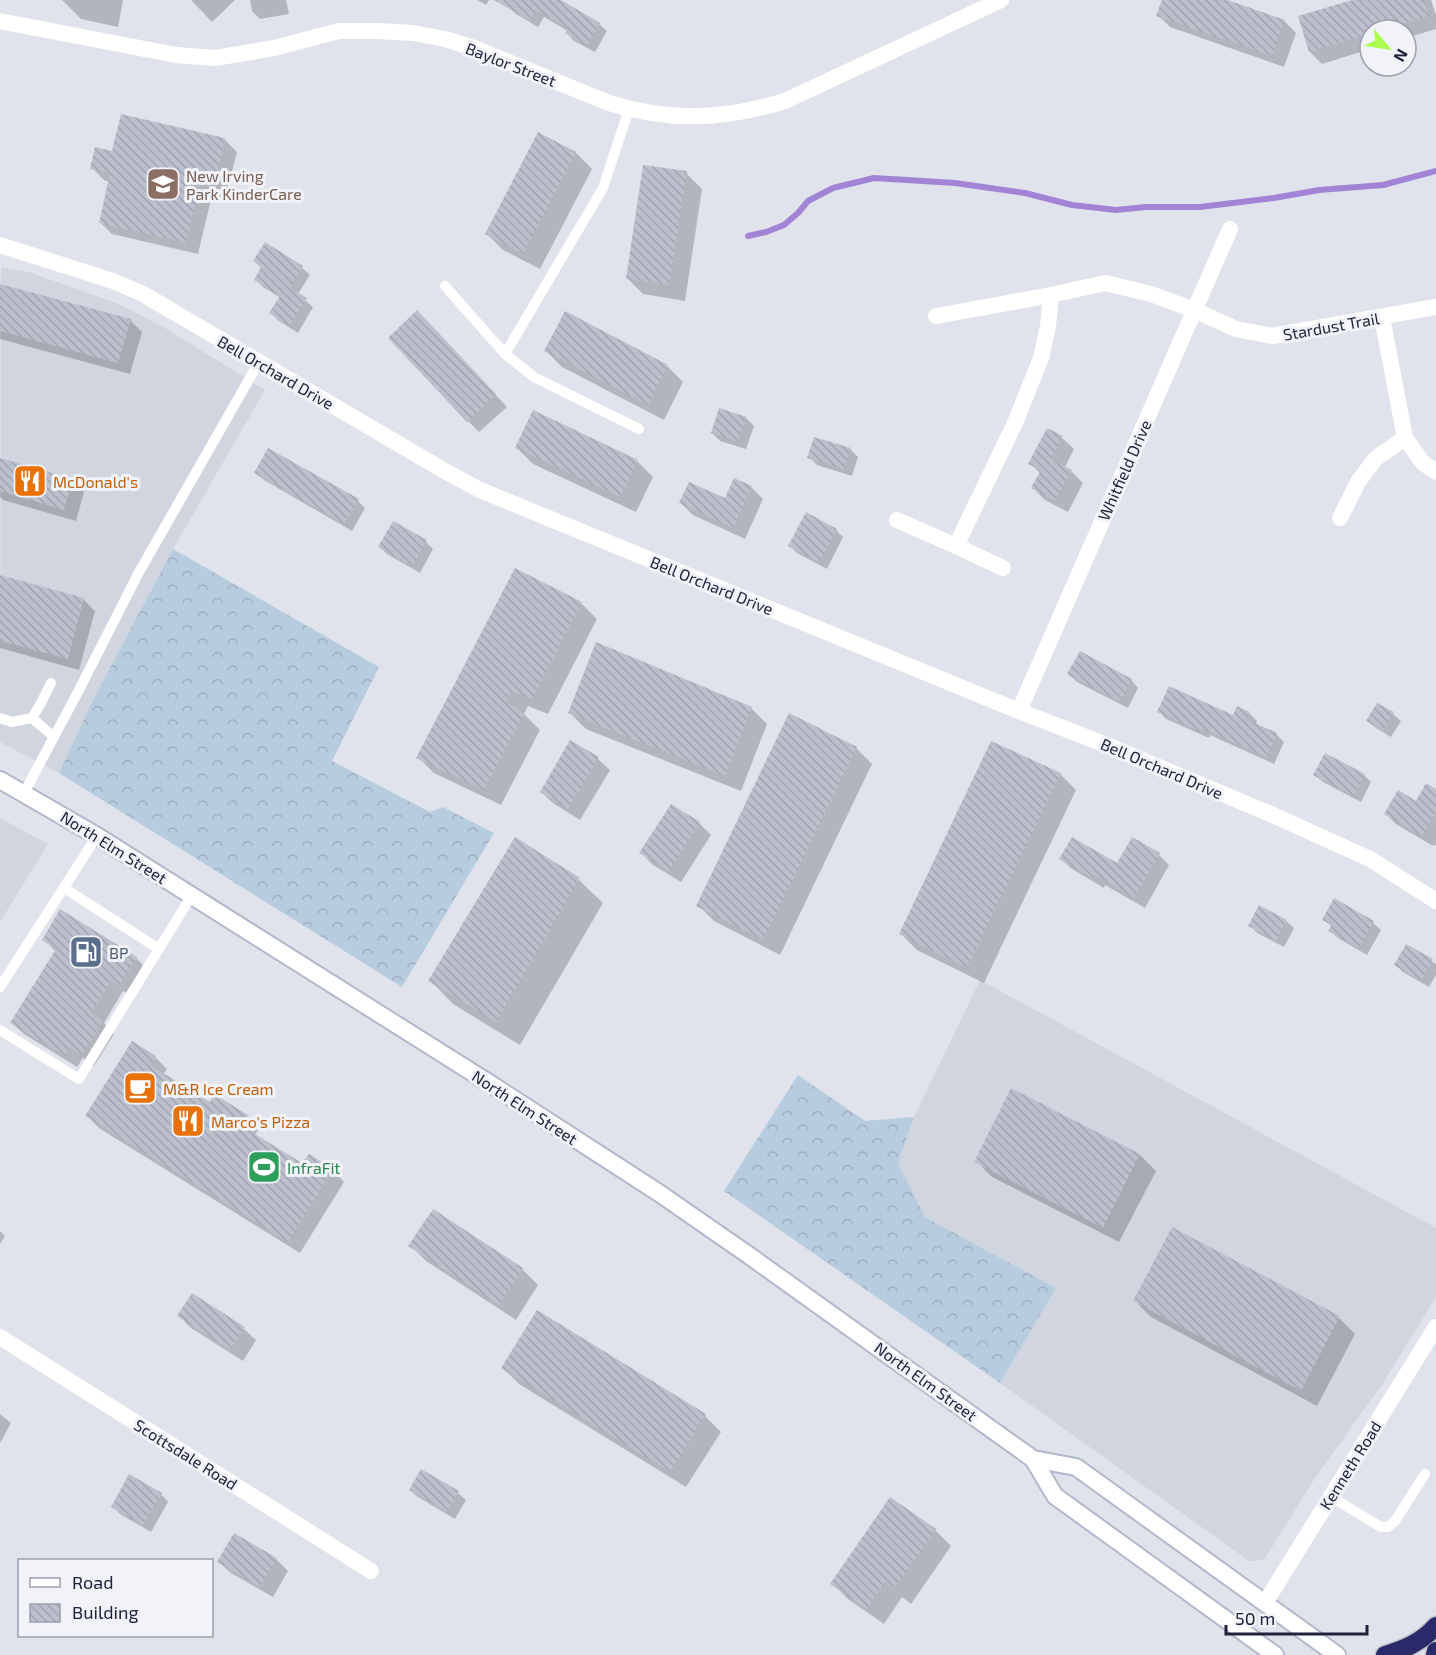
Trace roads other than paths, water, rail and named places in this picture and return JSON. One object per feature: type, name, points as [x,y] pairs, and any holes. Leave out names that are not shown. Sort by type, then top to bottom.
[{"type":"highway","points":[[1385,1655],[1410,1647],[1436,1626]]},
{"type":"street","name":"Baylor Street","points":[[0,21],[176,55],[215,58],[274,48],[339,31],[377,30],[413,33],[445,39],[474,48],[629,109],[699,117],[755,111],[785,101],[1000,0]]},
{"type":"street","name":"Whitfield Drive","points":[[1019,711],[1230,229]]},
{"type":"street","name":"Bell Orchard Drive","points":[[0,245],[113,281],[143,294],[480,490],[1104,744],[1284,820],[1370,859],[1436,901]]},
{"type":"street","name":"Stardust Trail","points":[[936,316],[1105,284],[1151,294],[1236,329],[1272,336],[1436,307]]},
{"type":"street","points":[[956,546],[1015,423],[1041,358],[1048,326],[1051,295]]},
{"type":"street","points":[[1382,316],[1405,438],[1423,463],[1436,472]]},
{"type":"street","points":[[1340,518],[1358,482],[1375,459],[1405,438]]},
{"type":"street","points":[[897,520],[1003,568]]},
{"type":"street","name":"North Elm Street","points":[[0,780],[97,836],[192,895],[659,1193],[1033,1459],[1055,1496],[1275,1655]]},
{"type":"street","name":"Kenneth Road","points":[[1265,1603],[1436,1327]]},
{"type":"street","name":"Scottsdale Road","points":[[0,1336],[371,1571]]},
{"type":"street","name":"North Elm Street","points":[[1033,1459],[1076,1467],[1337,1655]]},
{"type":"lane","points":[[506,354],[603,188],[629,109]]},
{"type":"lane","points":[[445,286],[506,354],[534,377],[639,429]]},
{"type":"lane","points":[[24,793],[138,574],[258,362]]},
{"type":"lane","points":[[0,718],[12,722],[32,718],[51,683]]},
{"type":"lane","points":[[32,718],[54,737]]},
{"type":"lane","points":[[0,987],[97,836]]},
{"type":"lane","points":[[64,888],[159,948]]},
{"type":"lane","points":[[0,1030],[79,1079],[192,895]]},
{"type":"lane","points":[[1331,1497],[1381,1527],[1388,1527],[1395,1521],[1425,1474]]},
{"type":"waterway","points":[[748,236],[784,225],[808,201],[833,188],[874,178],[955,183],[1025,193],[1072,205],[1116,210],[1146,207],[1200,207],[1319,190],[1383,185],[1436,171]]},
{"type":"place","name":"New Irving Park KinderCare","points":[[163,184]]},
{"type":"place","name":"McDonald's","points":[[30,481]]},
{"type":"place","name":"BP","points":[[86,952]]},
{"type":"place","name":"M&R Ice Cream","points":[[140,1088]]},
{"type":"place","name":"Marco's Pizza","points":[[188,1121]]},
{"type":"place","name":"InfraFit","points":[[264,1167]]}]
